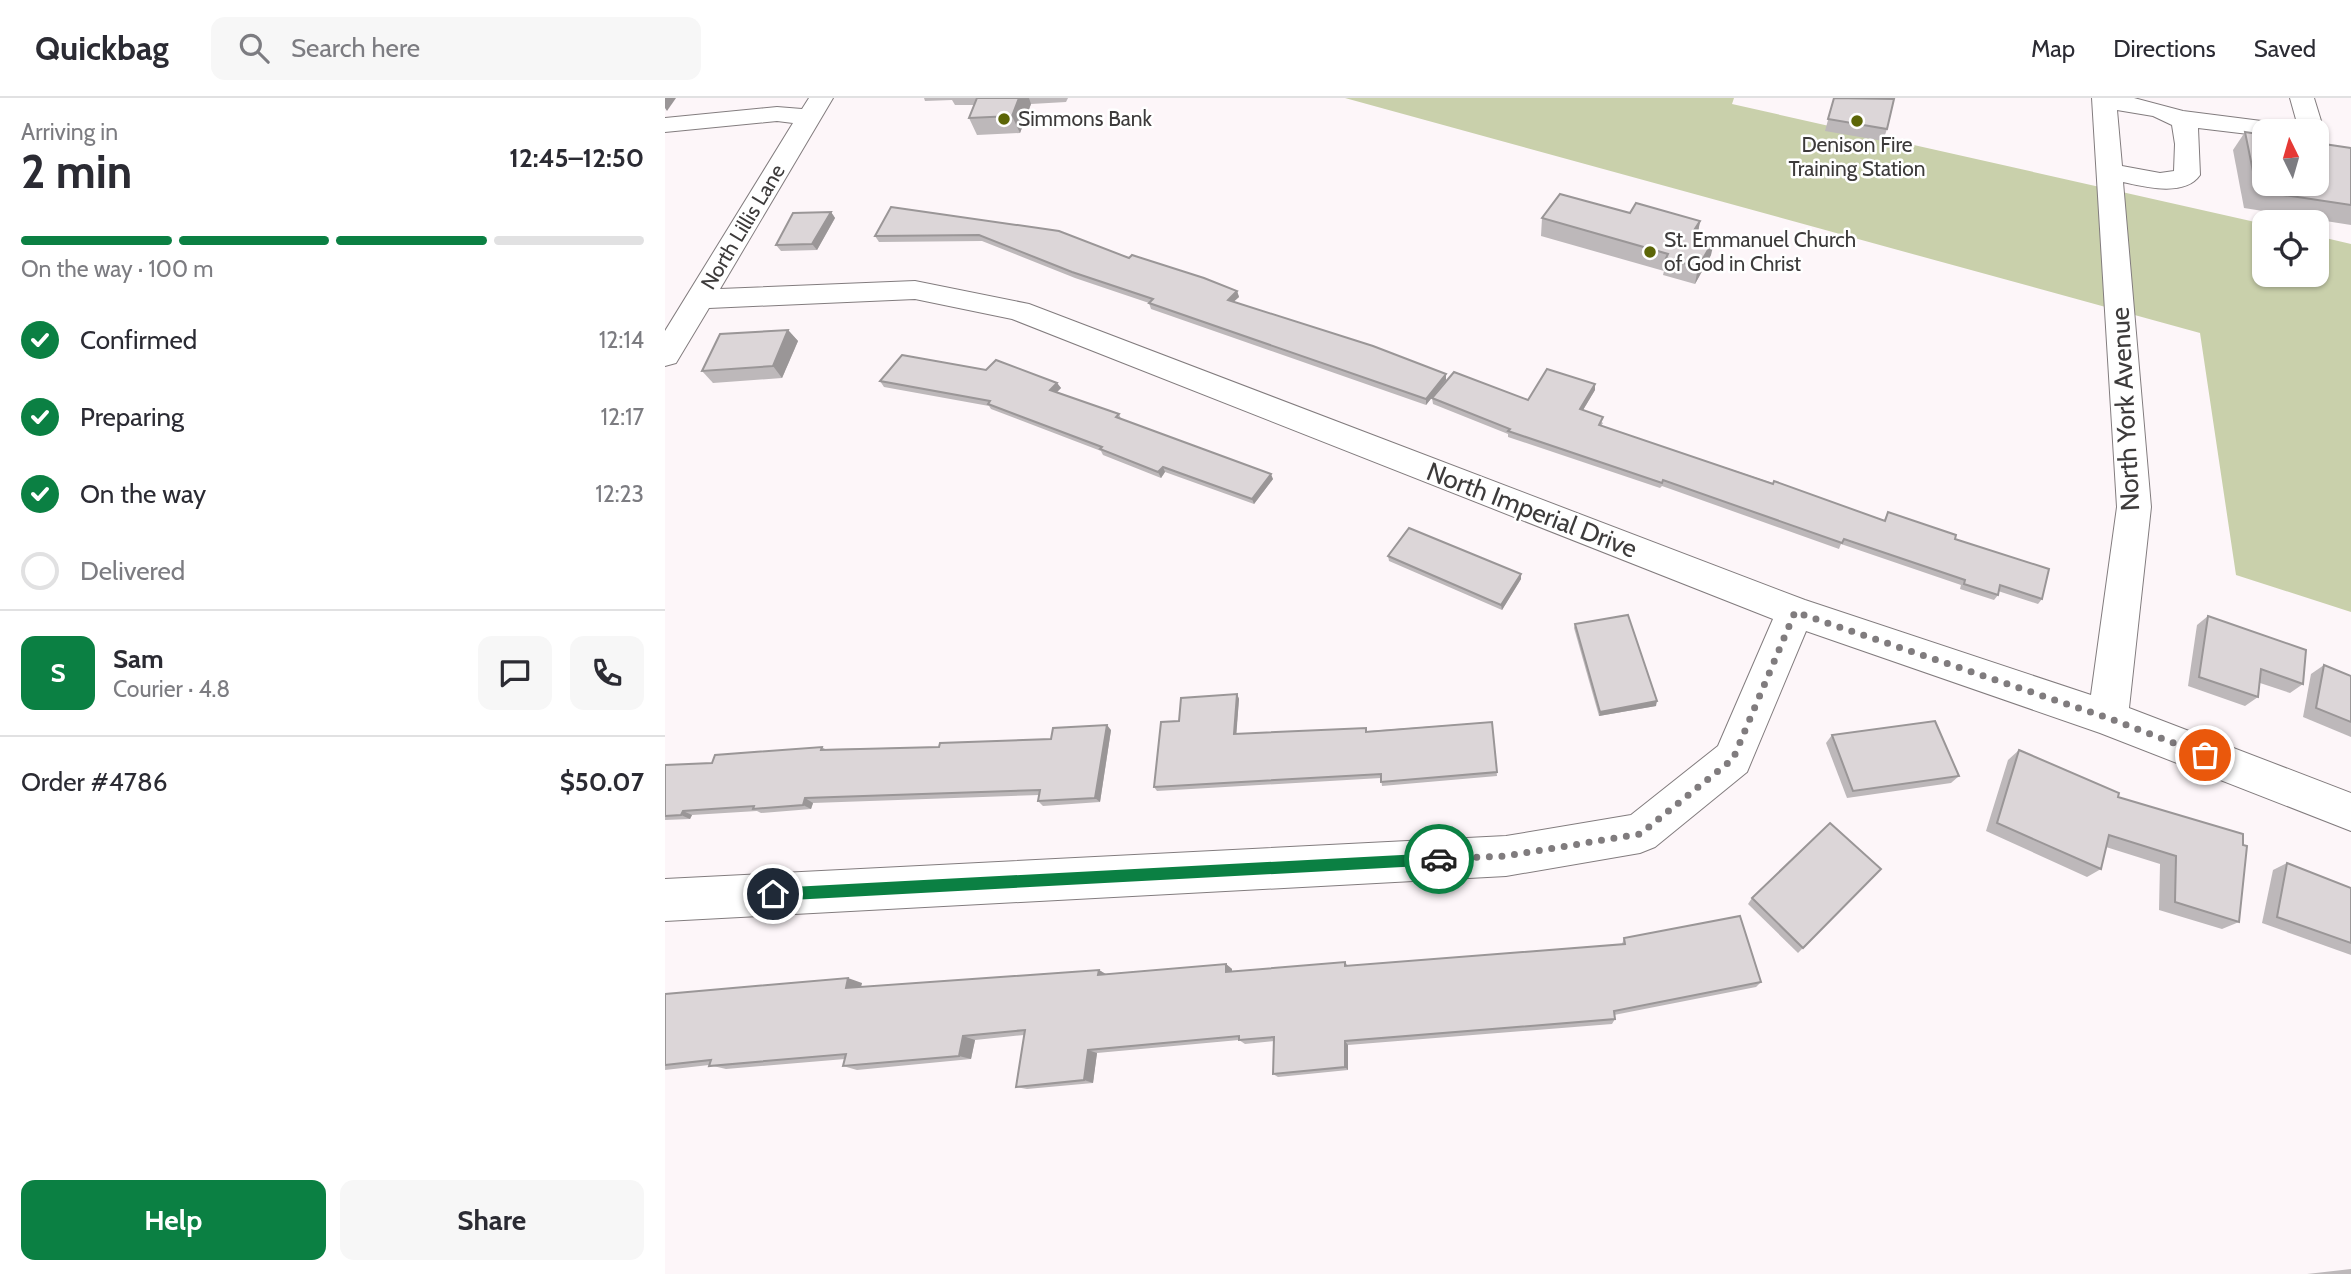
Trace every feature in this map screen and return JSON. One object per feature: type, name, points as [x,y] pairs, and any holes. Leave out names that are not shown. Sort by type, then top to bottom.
[{"type":"street","points":[[696,122],[714,98]]},
{"type":"street","points":[[2302,98],[2308,119]]},
{"type":"street","points":[[2104,100],[2163,111],[2179,118],[2252,127]]},
{"type":"street","name":"North York Avenue","points":[[2104,100],[2134,507],[2108,718]]},
{"type":"street","points":[[665,125],[777,114],[815,107]]},
{"type":"street","name":"North Lillis Lane","points":[[665,356],[815,107]]},
{"type":"street","points":[[2109,171],[2169,181],[2179,180],[2187,175],[2185,125],[2179,118]]},
{"type":"street","name":"North Imperial Drive","points":[[699,299],[915,290],[1019,311],[1795,612],[2108,718],[2351,811]]},
{"type":"street","points":[[665,900],[1506,856],[1640,834],[1733,759],[1795,612]]},
{"type":"green space","points":[[1345,98],[1734,98],[1732,104],[2252,221],[2252,287],[2329,287],[2329,239],[2351,244],[2351,612],[2236,575],[2200,333]]},
{"type":"building","points":[[977,98],[1019,98],[1012,116],[969,118]]},
{"type":"building","name":"Denison Fire Training Station","points":[[1834,98],[1894,99],[1887,129],[1828,119]]},
{"type":"building","points":[[2245,132],[2252,133],[2252,166]]},
{"type":"building","points":[[2329,145],[2351,148],[2351,205],[2291,196],[2329,196]]},
{"type":"building","points":[[1560,194],[1630,213],[1636,203],[1700,221],[1693,232],[1715,238],[1698,267],[1666,258],[1668,254],[1542,218]]},
{"type":"building","points":[[891,207],[1059,231],[1129,258],[1132,255],[1204,278],[1237,291],[1228,300],[1373,346],[1446,374],[1426,399],[1149,303],[1153,299],[1072,272],[979,235],[875,236]]},
{"type":"building","points":[[831,212],[812,244],[776,245],[793,213]]},
{"type":"building","points":[[788,330],[773,366],[702,371],[720,334]]},
{"type":"building","points":[[902,355],[986,370],[996,360],[1057,383],[1050,390],[1271,474],[1252,499],[1163,467],[1158,472],[1100,449],[1102,447],[988,404],[990,401],[880,381]]},
{"type":"building","points":[[1547,369],[1595,384],[1580,409],[1603,417],[1599,425],[1773,484],[1774,481],[1885,521],[1888,512],[1956,535],[1955,539],[2049,569],[2042,599],[2000,585],[1998,595],[1964,584],[1965,580],[1844,539],[1842,543],[1663,480],[1662,483],[1508,431],[1510,429],[1432,398],[1454,372],[1528,400]]},
{"type":"building","points":[[1409,528],[1521,574],[1501,605],[1388,556]]},
{"type":"building","points":[[1628,615],[1657,701],[1600,712],[1575,624]]},
{"type":"building","points":[[2208,616],[2306,650],[2303,684],[2261,669],[2258,697],[2199,677]]},
{"type":"building","points":[[2324,665],[2351,676],[2351,722],[2316,708]]},
{"type":"building","points":[[1237,694],[1234,734],[1366,728],[1366,732],[1492,722],[1497,772],[1381,782],[1381,774],[1154,787],[1161,722],[1179,721],[1181,698]]},
{"type":"building","points":[[1935,721],[1959,776],[1853,791],[1832,735]]},
{"type":"building","points":[[1107,725],[1095,798],[1038,801],[1040,790],[805,798],[803,805],[683,811],[681,815],[665,816],[665,765],[712,763],[715,755],[822,747],[821,750],[939,747],[940,743],[1051,739],[1053,728]]},
{"type":"building","points":[[2019,750],[2119,793],[2118,797],[2243,834],[2243,845],[2247,846],[2239,922],[2175,902],[2176,856],[2109,835],[2101,869],[1997,823]]},
{"type":"building","points":[[1830,823],[1881,869],[1803,948],[1752,898]]},
{"type":"building","points":[[2287,863],[2351,888],[2351,943],[2277,917]]},
{"type":"building","points":[[1740,916],[1761,982],[1614,1011],[1615,1019],[1345,1041],[1345,1067],[1273,1074],[1274,1037],[1239,1040],[1239,1036],[1088,1050],[1084,1080],[1016,1087],[1025,1030],[963,1036],[959,1056],[843,1066],[846,1054],[709,1066],[711,1060],[665,1065],[665,994],[848,978],[846,988],[1099,970],[1098,975],[1226,964],[1226,972],[1345,962],[1345,966],[1625,944],[1624,938]]},
{"type":"way so far","points":[[1439,859],[1506,856],[1640,834],[1733,759],[1795,612],[2108,718],[2205,755]]},
{"type":"place","name":"Simmons Bank","points":[[1004,119]]},
{"type":"place","name":"Denison Fire Training Station","points":[[1857,121]]},
{"type":"place","name":"St. Emmanuel Church of God in Christ","points":[[1650,252]]},
{"type":"route","points":[[773,894],[1439,859]]}]
